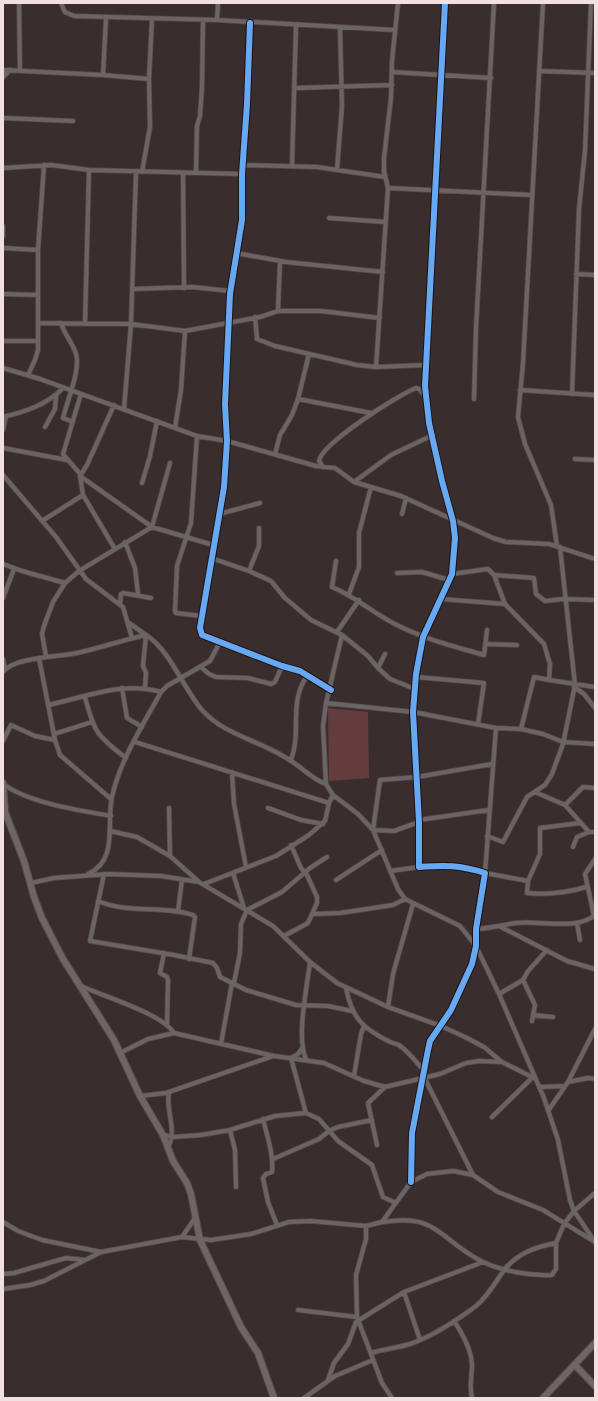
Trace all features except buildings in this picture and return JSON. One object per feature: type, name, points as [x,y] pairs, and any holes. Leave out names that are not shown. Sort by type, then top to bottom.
[{"type":"street","points":[[19,3],[20,71]]},
{"type":"street","points":[[62,3],[66,12],[70,16],[217,20],[394,30]]},
{"type":"street","points":[[217,20],[218,3]]},
{"type":"street","points":[[376,367],[388,188],[385,177],[384,158],[392,85],[394,30],[398,3]]},
{"type":"street","points":[[419,867],[419,821],[413,712],[416,677],[423,636],[452,574],[455,538],[453,521],[429,423],[426,397],[426,365],[434,190],[445,3]]},
{"type":"street","points":[[474,399],[476,328],[494,3]]},
{"type":"street","points":[[487,836],[504,842],[527,797],[545,785],[552,774],[563,742],[574,686],[566,600],[551,505],[525,444],[518,417],[543,3]]},
{"type":"street","points":[[572,394],[579,208],[585,152],[591,3]]},
{"type":"street","points":[[103,75],[106,18]]},
{"type":"street","points":[[142,172],[150,127],[149,79],[152,19]]},
{"type":"street","points":[[196,173],[197,126],[200,116],[202,87],[202,20]]},
{"type":"street","points":[[250,23],[242,174],[242,220],[230,291],[225,404],[227,441],[224,487],[210,558],[200,628],[202,635],[282,666],[292,667],[331,690]]},
{"type":"street","points":[[292,166],[296,25]]},
{"type":"street","points":[[337,170],[341,139],[342,88],[340,28]]},
{"type":"street","points":[[3,70],[149,79]]},
{"type":"street","points":[[3,77],[10,70]]},
{"type":"street","points":[[539,71],[595,73]]},
{"type":"street","points":[[392,72],[490,78]]},
{"type":"street","points":[[295,88],[342,88],[392,85]]},
{"type":"street","points":[[3,118],[72,121]]},
{"type":"street","points":[[3,168],[44,164],[89,170],[242,174]]},
{"type":"street","points":[[28,375],[38,350],[38,250],[44,164]]},
{"type":"street","points":[[243,165],[292,166],[337,170],[385,177]]},
{"type":"street","points":[[85,324],[89,170]]},
{"type":"street","points":[[124,409],[131,324],[136,172]]},
{"type":"street","points":[[183,173],[184,288]]},
{"type":"street","points":[[388,188],[531,195]]},
{"type":"street","points":[[329,218],[386,222]]},
{"type":"street","points":[[3,226],[3,236]]},
{"type":"street","points":[[3,248],[38,250]]},
{"type":"street","points":[[236,253],[280,261],[383,272]]},
{"type":"street","points":[[278,311],[280,261]]},
{"type":"street","points":[[576,274],[595,275]]},
{"type":"street","points":[[132,289],[184,288],[230,291]]},
{"type":"street","points":[[3,294],[38,295]]},
{"type":"street","points":[[38,323],[131,324],[185,331],[255,318],[278,311],[321,311],[380,318]]},
{"type":"street","points":[[255,318],[257,339],[275,346],[357,365],[376,367],[426,365]]},
{"type":"street","points":[[61,323],[62,329],[72,342],[78,364],[63,418],[73,422]]},
{"type":"street","points":[[175,428],[182,390],[185,331]]},
{"type":"street","points":[[3,341],[38,341]]},
{"type":"street","points":[[275,454],[280,435],[292,415],[298,399],[308,354]]},
{"type":"street","points":[[3,368],[28,375],[114,405],[197,436],[227,441],[275,454],[288,460],[335,468],[354,482],[406,498],[453,521],[506,542],[539,543],[558,547],[595,559]]},
{"type":"street","points":[[3,430],[4,417],[17,415],[56,396],[63,388]]},
{"type":"street","points":[[323,467],[319,461],[322,454],[333,442],[371,414],[416,388],[426,397]]},
{"type":"street","points":[[520,390],[595,395]]},
{"type":"street","points":[[82,394],[63,450],[67,460],[80,475],[152,527],[188,536],[213,545]]},
{"type":"street","points":[[45,427],[55,409],[56,396]]},
{"type":"street","points":[[298,399],[371,414]]},
{"type":"street","points":[[114,405],[87,465],[80,475],[83,495],[115,549]]},
{"type":"street","points":[[142,483],[158,421]]},
{"type":"street","points":[[354,482],[391,455],[433,435]]},
{"type":"street","points":[[197,436],[195,484],[191,523],[177,566],[175,613],[201,616]]},
{"type":"street","points":[[3,448],[67,460]]},
{"type":"street","points":[[575,459],[595,460]]},
{"type":"street","points":[[46,656],[42,634],[44,626],[53,602],[65,583],[79,571],[152,527],[170,463]]},
{"type":"street","points":[[3,475],[56,538],[79,571],[103,594],[120,604],[129,624],[132,638]]},
{"type":"street","points":[[350,594],[359,567],[359,533],[371,487]]},
{"type":"street","points":[[42,521],[83,495]]},
{"type":"street","points":[[402,514],[406,498]]},
{"type":"street","points":[[219,514],[260,503]]},
{"type":"street","points":[[249,571],[259,546],[259,528]]},
{"type":"street","points":[[125,542],[135,568],[138,594]]},
{"type":"street","points":[[210,558],[249,571],[271,581],[285,598],[311,620],[342,635],[364,652],[390,679],[415,689]]},
{"type":"street","points":[[336,561],[332,587],[350,594],[395,624],[423,636],[428,640],[484,655],[487,630]]},
{"type":"street","points":[[3,564],[14,569],[65,583]]},
{"type":"street","points":[[3,598],[14,569]]},
{"type":"street","points":[[452,574],[488,569],[494,575],[505,604],[544,644],[550,664],[549,680]]},
{"type":"street","points":[[397,573],[422,572],[449,580]]},
{"type":"street","points":[[494,575],[534,578],[536,594],[542,600],[595,600]]},
{"type":"street","points":[[120,604],[121,593],[138,594],[151,598]]},
{"type":"street","points":[[441,599],[505,604]]},
{"type":"street","points":[[337,632],[359,600]]},
{"type":"street","points":[[129,624],[157,644],[180,679],[210,719],[239,736],[291,760],[315,780],[326,784]]},
{"type":"street","points":[[3,659],[4,670],[18,663],[46,656],[77,653],[146,635]]},
{"type":"street","points":[[145,689],[146,673],[144,666],[146,635]]},
{"type":"street","points":[[342,635],[336,658],[331,690],[326,703],[323,726],[326,784],[333,795],[358,814],[373,830],[390,871],[405,899],[460,926],[476,946],[499,994],[548,1111],[558,1140],[570,1200],[574,1211],[595,1242]]},
{"type":"street","points":[[86,876],[94,871],[106,856],[110,831],[111,799],[126,758],[161,692],[201,667],[212,658],[220,642]]},
{"type":"street","points":[[486,644],[517,645]]},
{"type":"street","points":[[378,668],[385,654]]},
{"type":"street","points":[[39,658],[55,740],[62,758],[111,799]]},
{"type":"street","points":[[201,667],[209,674],[216,677],[248,678],[271,684],[275,682],[282,666]]},
{"type":"street","points":[[291,760],[296,735],[299,692],[307,676]]},
{"type":"street","points":[[416,677],[484,683],[478,724]]},
{"type":"street","points":[[521,729],[534,677],[574,686],[595,687]]},
{"type":"street","points":[[574,686],[584,694],[595,708]]},
{"type":"street","points":[[48,705],[85,697],[113,688],[145,689],[161,692]]},
{"type":"street","points":[[122,688],[127,718],[142,727]]},
{"type":"street","points":[[85,697],[92,722],[104,740],[126,758]]},
{"type":"street","points":[[326,703],[413,712],[496,728],[521,729],[543,734],[563,742],[595,744]]},
{"type":"street","points":[[54,734],[92,722]]},
{"type":"street","points":[[3,741],[11,725],[35,736],[55,740]]},
{"type":"street","points":[[412,1182],[411,1146],[430,1041],[441,1026],[466,979],[476,946],[476,929],[485,872],[492,764],[496,728]]},
{"type":"street","points":[[135,742],[329,803]]},
{"type":"street","points":[[373,830],[380,780],[417,777],[492,764]]},
{"type":"street","points":[[232,772],[234,804],[246,867]]},
{"type":"street","points":[[3,784],[20,794],[76,810],[111,816]]},
{"type":"street","points":[[3,784],[5,812],[42,918],[63,959],[81,986],[120,1053],[140,1096],[163,1135],[173,1161],[189,1189],[200,1240],[241,1326],[265,1368],[272,1397]]},
{"type":"street","points":[[565,805],[583,787],[595,788]]},
{"type":"street","points":[[535,792],[565,805],[588,832]]},
{"type":"street","points":[[204,884],[276,856],[323,824],[333,795]]},
{"type":"street","points":[[168,808],[170,856]]},
{"type":"street","points":[[268,808],[301,820],[323,824]]},
{"type":"street","points":[[373,830],[394,831],[419,821],[489,810]]},
{"type":"street","points":[[580,823],[540,828],[540,854],[528,881],[527,893],[567,892],[586,887]]},
{"type":"street","points":[[110,831],[137,837],[170,856],[199,882]]},
{"type":"street","points":[[573,847],[577,837],[588,832],[595,832]]},
{"type":"street","points":[[284,936],[303,927],[311,920],[317,897],[291,845]]},
{"type":"street","points":[[336,880],[382,850]]},
{"type":"street","points":[[246,909],[282,892],[304,872],[328,857]]},
{"type":"street","points":[[476,929],[501,927],[516,923],[577,923],[594,917],[586,887],[585,874],[595,859]]},
{"type":"street","points":[[390,871],[446,865],[462,866],[528,881]]},
{"type":"street","points":[[221,1044],[239,960],[242,924],[246,909],[233,873]]},
{"type":"street","points":[[31,884],[54,878],[104,874],[156,876],[199,882],[246,909],[284,936],[326,976],[346,988],[388,1007],[441,1026],[484,1047],[502,1062],[534,1077]]},
{"type":"street","points":[[104,874],[89,940],[164,952],[215,965],[220,977],[246,990],[280,1001],[305,1006],[328,1006],[352,1011]]},
{"type":"street","points":[[178,911],[182,880]]},
{"type":"street","points":[[313,914],[340,913],[393,905],[405,899]]},
{"type":"street","points":[[98,901],[125,908],[178,911],[195,916],[189,958]]},
{"type":"street","points":[[388,1007],[393,974],[413,904]]},
{"type":"street","points":[[577,923],[580,940]]},
{"type":"street","points":[[501,927],[568,962],[595,969]]},
{"type":"street","points":[[499,994],[523,980],[528,971],[547,950]]},
{"type":"street","points":[[164,952],[160,973],[167,977],[168,980],[167,1025]]},
{"type":"street","points":[[306,1059],[303,1047],[305,1006],[310,962]]},
{"type":"street","points":[[523,980],[535,1005],[532,1021]]},
{"type":"street","points":[[81,986],[146,1013],[167,1025],[174,1033]]},
{"type":"street","points":[[346,988],[352,1011],[364,1026],[398,1045],[425,1072]]},
{"type":"street","points":[[533,1015],[553,1017]]},
{"type":"street","points":[[354,1076],[361,1034],[364,1026]]},
{"type":"street","points":[[548,1111],[568,1082],[595,1029]]},
{"type":"street","points":[[120,1053],[148,1039],[174,1033],[274,1056],[306,1059],[324,1063],[364,1081],[385,1087],[440,1074],[466,1063],[479,1061],[502,1062]]},
{"type":"street","points":[[291,1058],[298,1054],[303,1047]]},
{"type":"street","points":[[140,1096],[169,1092],[274,1056]]},
{"type":"street","points":[[291,1058],[306,1113]]},
{"type":"street","points":[[492,1117],[534,1077]]},
{"type":"street","points":[[568,1082],[588,1078],[595,1079]]},
{"type":"street","points":[[423,1079],[473,1175]]},
{"type":"street","points":[[538,1087],[565,1086]]},
{"type":"street","points":[[378,1145],[368,1103],[385,1087]]},
{"type":"street","points":[[168,1148],[173,1136],[168,1107],[169,1092]]},
{"type":"street","points":[[163,1135],[201,1135],[230,1130],[263,1119],[306,1113],[319,1119],[345,1147],[372,1164],[383,1197],[396,1203]]},
{"type":"street","points":[[263,1119],[272,1159],[272,1172],[266,1174],[263,1178],[268,1202],[277,1225]]},
{"type":"street","points":[[272,1159],[319,1139],[329,1131],[338,1127],[372,1120]]},
{"type":"street","points":[[230,1130],[235,1150],[236,1187]]},
{"type":"street","points":[[382,1222],[412,1182],[436,1171],[453,1171],[473,1175],[498,1192],[543,1210],[595,1242]]},
{"type":"street","points":[[3,1289],[30,1285],[44,1281],[101,1252],[182,1237],[210,1240],[251,1234],[290,1222],[311,1221],[366,1226],[382,1222],[410,1220],[427,1223],[483,1262],[505,1269],[552,1275],[556,1269],[556,1243],[564,1224],[574,1211],[595,1193]]},
{"type":"street","points":[[182,1237],[195,1218]]},
{"type":"street","points":[[3,1222],[18,1231],[42,1240],[101,1252]]},
{"type":"street","points":[[328,1380],[334,1363],[348,1344],[357,1318],[356,1275],[366,1242],[366,1226]]},
{"type":"street","points":[[371,1353],[420,1340],[454,1321],[483,1299],[505,1269],[525,1252],[556,1243]]},
{"type":"street","points":[[3,1274],[14,1273],[66,1258],[85,1260]]},
{"type":"street","points":[[298,1310],[357,1318],[404,1292],[483,1262]]},
{"type":"street","points":[[404,1292],[420,1340]]},
{"type":"street","points":[[357,1318],[382,1383],[392,1398]]},
{"type":"street","points":[[454,1321],[465,1340],[471,1358],[472,1398]]},
{"type":"street","points":[[543,1398],[595,1343]]},
{"type":"street","points":[[304,1398],[328,1380],[373,1360]]},
{"type":"street","points":[[575,1365],[595,1386]]},
{"type":"shaded area","points":[[328,708],[368,712],[369,778],[329,781]]},
{"type":"cycle path","points":[[411,1182],[412,1133],[430,1041],[451,1010],[472,964],[476,946],[476,929],[485,873],[468,868],[452,866],[419,867],[419,822],[413,712],[416,674],[423,637],[452,574],[455,538],[453,521],[429,423],[425,386],[445,3]]},
{"type":"cycle path","points":[[250,23],[247,104],[242,174],[242,220],[230,294],[225,404],[227,441],[224,487],[200,628],[202,635],[282,666],[300,671],[331,690]]}]
